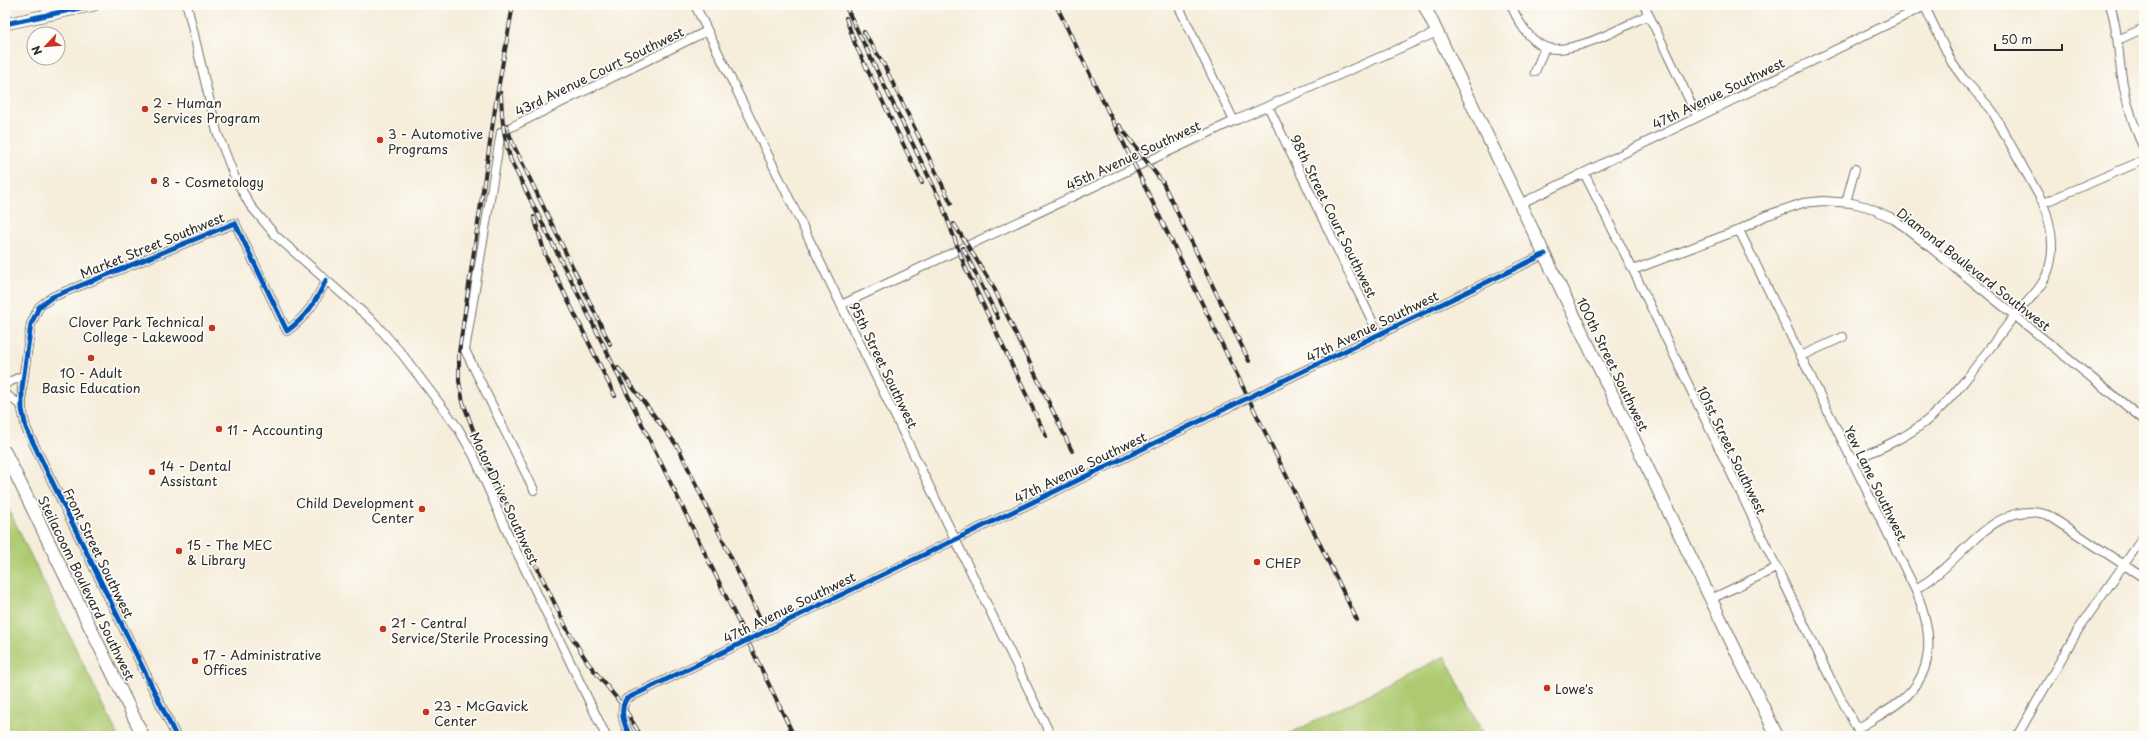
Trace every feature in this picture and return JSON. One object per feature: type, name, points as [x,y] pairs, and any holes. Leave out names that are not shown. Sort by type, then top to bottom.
[{"type":"main road","name":"100th Street Southwest","points":[[1424,5],[1776,736]]},
{"type":"main road","name":"Steilacoom Boulevard Southwest","points":[[5,452],[143,736]]},
{"type":"street","points":[[5,24],[94,5]]},
{"type":"street","name":"Motor Drive Southwest","points":[[187,5],[217,132],[234,178],[250,204],[276,236],[374,323],[402,354],[458,428],[474,456],[508,534],[606,736]]},
{"type":"street","name":"95th Street Southwest","points":[[695,5],[1051,736]]},
{"type":"street","points":[[1178,5],[1234,121]]},
{"type":"street","points":[[1511,5],[1524,30],[1546,47],[1574,46],[1589,43],[1648,15]]},
{"type":"street","points":[[1644,5],[1697,116]]},
{"type":"street","points":[[1851,461],[1909,433],[1930,417],[1968,376],[2014,316],[2036,291],[2048,272],[2052,254],[2052,237],[2048,215],[2043,203],[1991,109],[1963,78],[1952,63],[1925,5]]},
{"type":"street","name":"47th Avenue Southwest","points":[[1520,204],[1925,5]]},
{"type":"street","points":[[2110,5],[2118,40],[2123,84],[2135,128],[2144,149]]},
{"type":"street","points":[[2118,40],[2144,28]]},
{"type":"street","name":"43rd Avenue Court Southwest","points":[[534,490],[464,350],[501,132],[708,31]]},
{"type":"street","name":"45th Avenue Southwest","points":[[841,305],[1234,121],[1437,32]]},
{"type":"street","points":[[1535,72],[1546,47]]},
{"type":"street","name":"98th Street Court Southwest","points":[[1268,106],[1379,335]]},
{"type":"street","points":[[2043,203],[2144,160]]},
{"type":"street","points":[[1846,202],[1855,169]]},
{"type":"street","name":"101st Street Southwest","points":[[1584,173],[1633,270],[1776,568],[1859,732]]},
{"type":"street","name":"Diamond Boulevard Southwest","points":[[1633,270],[1739,230],[1765,216],[1803,204],[1823,201],[1846,202],[1868,207],[1890,217],[1904,227],[2144,420]]},
{"type":"street","name":"Market Street Southwest","points":[[24,375],[32,317],[45,301],[61,292],[235,223],[286,332],[300,322],[310,310],[326,280]]},
{"type":"street","name":"Yew Lane Southwest","points":[[1739,230],[1915,589],[1925,613],[1929,632],[1927,656],[1921,674],[1902,700],[1859,732]]},
{"type":"street","name":"47th Avenue Southwest","points":[[630,736],[623,722],[622,705],[626,699],[1545,254]]},
{"type":"street","points":[[1801,356],[1842,337]]},
{"type":"street","points":[[5,384],[24,375]]},
{"type":"street","name":"Front Street Southwest","points":[[24,375],[22,406],[26,428],[176,736]]},
{"type":"street","points":[[5,394],[22,406]]},
{"type":"street","points":[[1915,589],[1930,582],[1995,522],[2012,514],[2040,512],[2048,515],[2144,578]]},
{"type":"street","points":[[2017,736],[2074,636],[2144,536]]},
{"type":"street","points":[[1711,599],[1776,568]]},
{"type":"green space","points":[[5,502],[118,736],[5,736]]},
{"type":"green space","points":[[1445,656],[1484,736],[1285,736]]},
{"type":"railway","points":[[513,5],[497,95],[459,352],[459,381],[463,402],[480,449],[567,629],[588,663],[623,706],[641,736]]},
{"type":"railway","points":[[845,5],[941,202],[965,267],[1046,436]]},
{"type":"railway","points":[[1056,5],[1357,620]]},
{"type":"railway","points":[[846,18],[855,44],[922,183]]},
{"type":"railway","points":[[864,32],[884,65],[951,203]]},
{"type":"railway","points":[[501,93],[503,127],[511,161],[599,336],[794,736]]},
{"type":"railway","points":[[506,125],[513,144],[610,344]]},
{"type":"railway","points":[[1119,125],[1163,183],[1249,361]]},
{"type":"railway","points":[[534,217],[545,254],[615,396]]},
{"type":"railway","points":[[954,224],[993,286],[1072,451]]},
{"type":"railway","points":[[963,248],[998,318]]},
{"type":"railway","points":[[618,368],[678,447],[759,616]]},
{"type":"cycle path","points":[[5,24],[94,5]]},
{"type":"cycle path","points":[[176,736],[26,428],[22,409],[22,388],[31,324],[39,307],[52,297],[235,223],[287,331],[294,326],[310,308],[326,280]]},
{"type":"cycle path","points":[[630,736],[623,718],[623,709],[626,699],[1545,254]]},
{"type":"place","name":"2 - Human Services Program","points":[[145,109]]},
{"type":"place","name":"3 - Automotive Programs","points":[[380,140]]},
{"type":"place","name":"8 - Cosmetology","points":[[154,181]]},
{"type":"place","name":"Clover Park Technical College - Lakewood","points":[[212,328]]},
{"type":"place","name":"10 - Adult Basic Education","points":[[91,358]]},
{"type":"place","name":"11 - Accounting","points":[[219,429]]},
{"type":"place","name":"14 - Dental Assistant","points":[[152,472]]},
{"type":"place","name":"Child Development Center","points":[[422,509]]},
{"type":"place","name":"15 - The MEC & Library","points":[[179,551]]},
{"type":"place","name":"CHEP","points":[[1257,562]]},
{"type":"place","name":"21 - Central Service/Sterile Processing","points":[[383,629]]},
{"type":"place","name":"17 - Administrative Offices","points":[[195,661]]},
{"type":"place","name":"Lowe's","points":[[1547,688]]},
{"type":"place","name":"23 - McGavick Center","points":[[426,712]]}]
